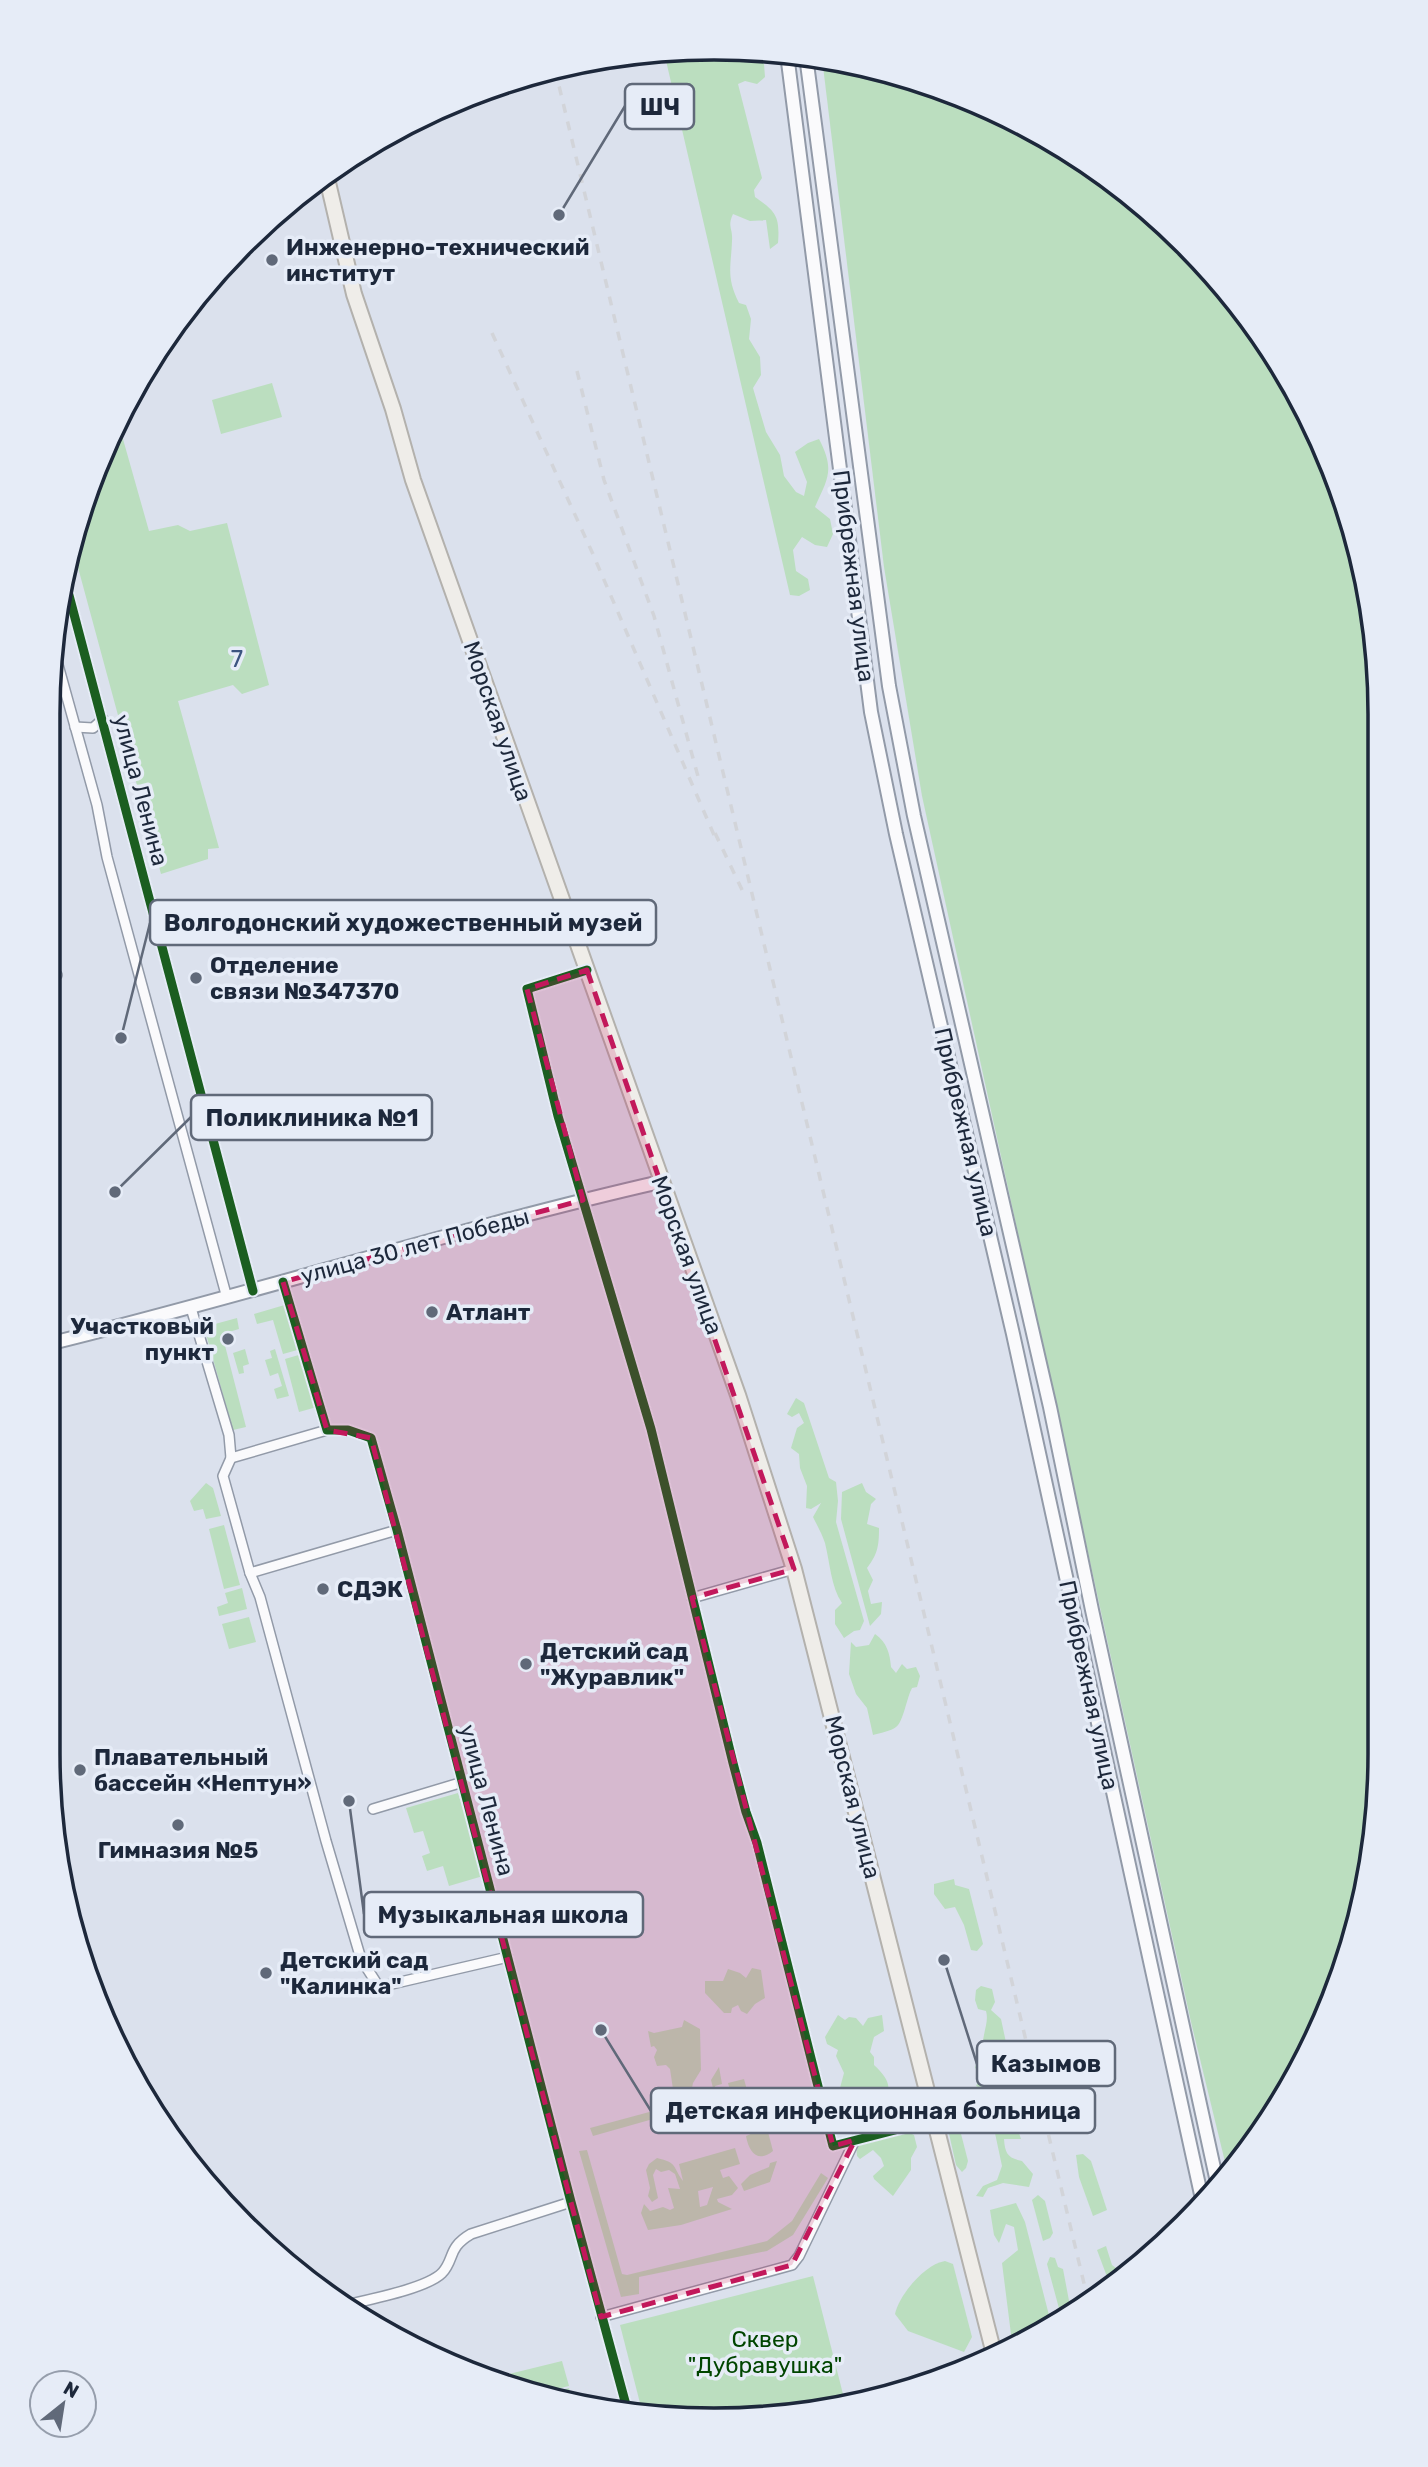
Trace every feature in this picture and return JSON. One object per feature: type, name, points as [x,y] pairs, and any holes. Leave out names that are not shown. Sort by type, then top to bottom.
[{"type":"main road","name":"Прибрежная улица","points":[[788,64],[871,712],[1013,1334],[1200,2191]]},
{"type":"main road","name":"Прибрежная улица","points":[[807,66],[889,686],[914,816],[1051,1407],[1091,1610],[1215,2174]]},
{"type":"main road","name":"Морская улица","points":[[329,186],[354,294],[393,409],[413,480],[660,1182],[738,1395],[794,1569],[992,2345]]},
{"type":"main road","name":"улица 30 лет Победы","points":[[60,1341],[191,1308],[583,1199],[660,1182]]},
{"type":"street","name":"улица Ленина","points":[[70,598],[253,1291]]},
{"type":"street","name":"улица Ленина","points":[[61,676],[227,1298]]},
{"type":"street","points":[[75,727],[93,728],[103,719]]},
{"type":"street","points":[[587,970],[527,989],[558,1115],[651,1429],[746,1812],[760,1856],[833,2146],[934,2120]]},
{"type":"street","points":[[231,1458],[327,1430],[283,1282]]},
{"type":"street","points":[[191,1308],[229,1435],[231,1458],[223,1476],[250,1573],[260,1597],[322,1829],[361,1959],[379,1987],[508,1957]]},
{"type":"street","name":"улица Ленина","points":[[327,1430],[348,1430],[371,1438],[625,2401]]},
{"type":"street","points":[[250,1573],[397,1530]]},
{"type":"street","points":[[692,1598],[794,1569]]},
{"type":"street","points":[[373,1809],[463,1782]]},
{"type":"street","points":[[601,2317],[792,2265],[799,2256],[855,2140]]},
{"type":"street","points":[[357,2302],[431,2281],[444,2272],[459,2241],[471,2234],[571,2202]]},
{"type":"highlighted area","points":[[587,970],[794,1569],[692,1598],[833,2146],[855,2140],[792,2265],[601,2317],[371,1438],[327,1430],[283,1282],[583,1200],[527,989]]},
{"type":"green space","points":[[666,61],[757,61],[764,64],[765,77],[757,84],[745,81],[738,84],[762,178],[754,190],[755,197],[775,216],[778,243],[770,249],[766,220],[750,221],[733,214],[730,225],[732,286],[739,303],[746,305],[751,319],[749,339],[760,357],[761,375],[753,388],[766,432],[780,455],[784,476],[796,492],[804,496],[807,482],[795,452],[819,439],[827,459],[828,474],[815,507],[830,519],[833,534],[827,547],[815,545],[802,537],[793,550],[796,571],[808,579],[810,590],[799,596],[790,595]]},
{"type":"green space","points":[[823,69],[924,94],[1003,127],[1078,170],[1146,222],[1177,251],[1233,316],[1281,387],[1319,464],[1334,504],[1356,586],[1367,671],[1368,714],[1367,1796],[1356,1881],[1334,1963],[1319,2003],[1281,2080],[1258,2117],[1225,2161],[1191,2022],[922,796],[884,567]]},
{"type":"green space","points":[[272,383],[282,417],[221,434],[212,400]]},
{"type":"green space","points":[[122,436],[149,531],[178,525],[190,531],[227,523],[269,685],[242,694],[233,685],[178,701],[219,848],[208,849],[208,859],[161,874],[77,565],[94,504]]},
{"type":"green space","points":[[288,1304],[301,1349],[283,1354],[273,1320],[257,1324],[254,1314]]},
{"type":"green space","points":[[237,1318],[239,1329],[222,1334],[246,1427],[233,1430],[204,1327]]},
{"type":"green space","points":[[245,1349],[249,1364],[243,1366],[244,1373],[239,1374],[233,1353]]},
{"type":"green space","points":[[275,1349],[289,1396],[277,1399],[274,1389],[282,1386],[278,1373],[270,1376],[265,1360],[272,1358],[270,1351]]},
{"type":"green space","points":[[302,1354],[317,1407],[299,1412],[285,1359]]},
{"type":"green space","points":[[796,1398],[804,1403],[829,1478],[836,1482],[836,1522],[864,1621],[860,1630],[844,1638],[835,1624],[835,1610],[842,1603],[833,1582],[825,1543],[813,1517],[821,1503],[811,1509],[806,1508],[807,1486],[800,1468],[799,1454],[791,1448],[797,1428],[804,1423],[799,1413],[792,1417],[787,1414]]},
{"type":"green space","points":[[206,1483],[213,1488],[221,1516],[206,1519],[203,1509],[194,1511],[190,1501]]},
{"type":"green space","points":[[862,1483],[866,1492],[876,1499],[871,1504],[867,1524],[879,1528],[877,1549],[867,1568],[873,1580],[868,1591],[871,1604],[882,1602],[881,1614],[870,1626],[841,1519],[842,1492]]},
{"type":"green space","points":[[224,1525],[240,1585],[224,1589],[209,1529]]},
{"type":"green space","points":[[242,1588],[247,1609],[219,1616],[217,1607],[228,1603],[225,1593]]},
{"type":"green space","points":[[249,1617],[256,1642],[229,1649],[222,1624]]},
{"type":"green space","points":[[875,1634],[885,1645],[891,1667],[896,1673],[902,1664],[907,1669],[916,1667],[920,1676],[917,1687],[910,1692],[898,1725],[873,1735],[867,1708],[856,1694],[849,1674],[851,1642],[856,1647],[869,1645]]},
{"type":"green space","points":[[458,1793],[483,1876],[449,1886],[443,1866],[427,1871],[422,1856],[430,1853],[423,1831],[414,1833],[406,1808]]},
{"type":"green space","points":[[954,1879],[955,1885],[969,1889],[983,1944],[977,1951],[971,1950],[964,1925],[955,1907],[945,1909],[934,1894],[934,1884]]},
{"type":"green space","points":[[752,1968],[761,1970],[765,1998],[755,2004],[747,2014],[741,2011],[738,2005],[732,2008],[731,2013],[724,2013],[705,1993],[705,1981],[723,1981],[728,1969],[746,1978]]},
{"type":"green space","points":[[981,1986],[992,1989],[995,2002],[991,2010],[1001,2019],[1017,2094],[1012,2099],[998,2087],[993,2093],[1003,2129],[1009,2126],[1019,2133],[1021,2139],[1004,2139],[1005,2148],[1010,2157],[1022,2161],[1033,2174],[1029,2187],[1003,2183],[988,2188],[983,2197],[976,2196],[983,2186],[997,2180],[1002,2166],[986,2091],[976,2086],[983,2073],[975,2068],[984,2058],[983,2044],[987,2021],[986,2011],[978,2009],[975,2000],[976,1990]]},
{"type":"green space","points":[[838,2015],[845,2020],[849,2017],[856,2018],[863,2026],[868,2018],[882,2015],[884,2031],[874,2037],[870,2052],[874,2057],[874,2065],[888,2084],[884,2101],[872,2115],[860,2114],[851,2120],[845,2118],[839,2127],[827,2108],[837,2099],[844,2073],[836,2056],[838,2050],[827,2044],[825,2037]]},
{"type":"green space","points":[[684,2020],[700,2029],[701,2070],[693,2083],[691,2093],[674,2096],[670,2069],[666,2065],[657,2066],[654,2057],[657,2050],[654,2046],[651,2047],[648,2031],[654,2033],[682,2027]]},
{"type":"green space","points":[[719,2067],[722,2084],[715,2086],[722,2116],[711,2080]]},
{"type":"green space","points":[[744,2079],[754,2116],[738,2119],[728,2083]]},
{"type":"green space","points":[[944,2090],[951,2095],[968,2161],[962,2172],[956,2165],[940,2093]]},
{"type":"green space","points":[[690,2101],[692,2108],[593,2136],[590,2128]]},
{"type":"green space","points":[[762,2129],[768,2132],[773,2151],[759,2156],[749,2147],[746,2136]]},
{"type":"green space","points":[[908,2132],[914,2135],[917,2147],[911,2158],[911,2170],[893,2196],[873,2176],[884,2166],[881,2158],[873,2150],[860,2159],[857,2156],[856,2143]]},
{"type":"green space","points":[[735,2148],[740,2164],[720,2170],[723,2178],[729,2176],[738,2188],[732,2195],[717,2199],[732,2209],[681,2225],[648,2230],[641,2213],[644,2204],[650,2211],[663,2207],[670,2210],[674,2208],[668,2188],[680,2189],[675,2174],[669,2170],[661,2172],[656,2169],[653,2175],[658,2198],[652,2202],[648,2196],[650,2188],[646,2170],[657,2158],[664,2160],[674,2166],[683,2181],[679,2164]],"holes":[[[713,2187],[707,2205],[700,2207],[698,2191]]]},
{"type":"green space","points":[[587,2150],[622,2274],[627,2275],[767,2241],[792,2221],[821,2173],[828,2178],[793,2235],[767,2251],[639,2277],[639,2294],[621,2297],[579,2151]]},
{"type":"green space","points":[[1083,2154],[1091,2161],[1107,2210],[1093,2216],[1079,2177],[1076,2155]]},
{"type":"green space","points":[[777,2161],[770,2182],[744,2191],[741,2184],[750,2175]]},
{"type":"green space","points":[[1038,2195],[1045,2201],[1053,2233],[1043,2241],[1032,2200]]},
{"type":"green space","points":[[1016,2203],[1025,2222],[1049,2315],[1011,2336],[1002,2263],[1018,2250],[1014,2227],[1006,2224],[999,2243],[994,2235],[990,2210]]},
{"type":"green space","points":[[1106,2246],[1112,2265],[1116,2268],[1107,2276],[1097,2250]]},
{"type":"green space","points":[[1050,2257],[1055,2258],[1058,2267],[1063,2269],[1069,2302],[1059,2309],[1047,2264]]},
{"type":"green space","points":[[945,2261],[953,2264],[972,2337],[964,2352],[908,2331],[895,2314],[897,2306],[914,2281],[929,2268]]},
{"type":"green space","name":"Сквер \"Дубравушка\"","points":[[813,2276],[843,2395],[799,2402],[714,2408],[640,2403],[620,2325]]},
{"type":"green space","points":[[562,2361],[569,2386],[559,2388],[509,2374]]},
{"type":"railway","points":[[557,79],[1086,2291]]},
{"type":"railway","points":[[492,333],[592,552],[717,842]]},
{"type":"railway","points":[[577,371],[604,480],[654,616],[699,780]]},
{"type":"railway","points":[[715,833],[745,896]]},
{"type":"cycle path","points":[[70,599],[253,1291]]},
{"type":"cycle path","points":[[587,970],[527,989],[558,1116],[651,1429],[733,1763],[757,1843],[833,2146],[934,2120]]},
{"type":"cycle path","points":[[283,1282],[327,1430],[348,1430],[371,1438],[625,2401]]},
{"type":"place","name":"ШЧ","points":[[559,215]]},
{"type":"place","name":"Инженерно-технический институт","points":[[272,260]]},
{"type":"place","name":"Отделение связи №347370","points":[[196,978]]},
{"type":"place","name":"Волгодонский художественный музей","points":[[121,1038]]},
{"type":"place","name":"Поликлиника №1","points":[[115,1192]]},
{"type":"place","name":"Атлант","points":[[432,1312]]},
{"type":"place","name":"Участковый пункт","points":[[228,1339]]},
{"type":"place","name":"СДЭК","points":[[323,1589]]},
{"type":"place","name":"Детский сад \"Журавлик\"","points":[[526,1664]]},
{"type":"place","name":"Плавательный бассейн «Нептун»","points":[[80,1770]]},
{"type":"place","name":"Музыкальная школа","points":[[349,1801]]},
{"type":"place","name":"Гимназия №5","points":[[178,1825]]},
{"type":"place","name":"Казымов","points":[[944,1960]]},
{"type":"place","name":"Детский сад \"Калинка\"","points":[[266,1973]]},
{"type":"place","name":"Детская инфекционная больница","points":[[601,2030]]},
{"type":"district","name":"7","points":[[238,659]]}]
